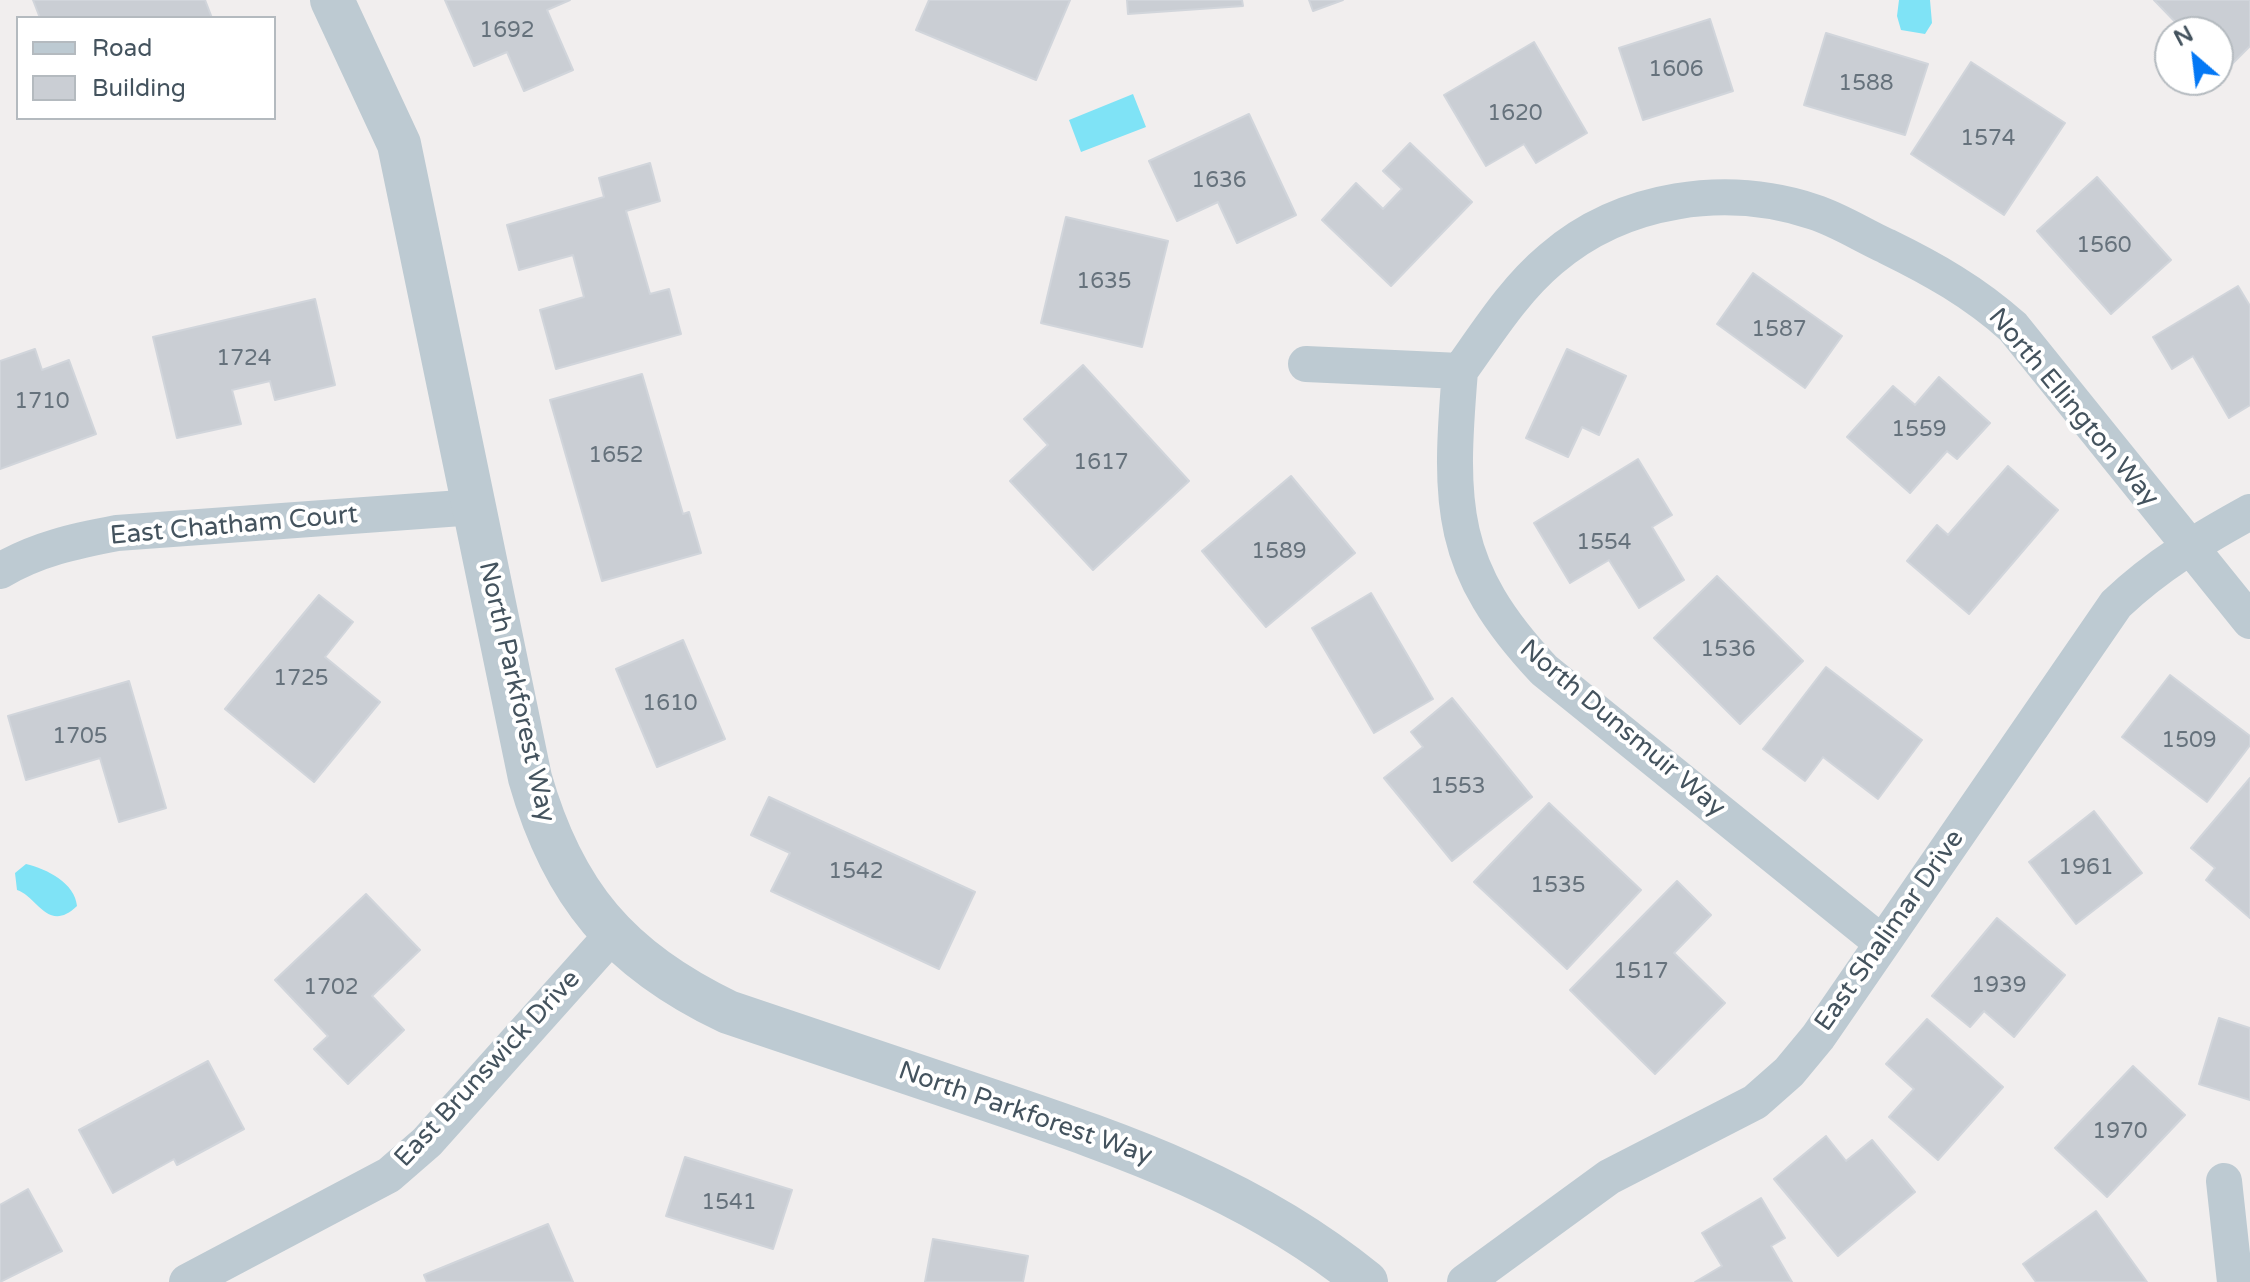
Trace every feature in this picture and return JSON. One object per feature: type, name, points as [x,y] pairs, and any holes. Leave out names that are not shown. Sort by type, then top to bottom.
[{"type":"street","name":"North Parkforest Way","points":[[332,0],[399,144],[530,778],[542,821],[560,862],[612,935],[646,965],[685,992],[728,1012],[1140,1151],[1223,1188],[1339,1260],[1366,1282]]},
{"type":"street","name":"North Ellington Way","points":[[1460,371],[1520,289],[1553,257],[1590,231],[1632,213],[1676,201],[1723,197],[1771,201],[1817,213],[1940,273],[1979,297],[2013,327],[2250,621]]},
{"type":"street","points":[[1306,364],[1460,371]]},
{"type":"street","name":"North Dunsmuir Way","points":[[1460,371],[1453,462],[1456,507],[1467,553],[1479,581],[1511,635],[1544,670],[1882,943]]},
{"type":"street","name":"East Chatham Court","points":[[0,571],[66,542],[117,533],[475,507]]},
{"type":"street","name":"East Shalimar Drive","points":[[1465,1282],[1609,1177],[1755,1102],[1789,1072],[1818,1037],[2116,604],[2147,574],[2187,546],[2250,512]]},
{"type":"street","name":"East Brunswick Drive","points":[[187,1282],[389,1175],[427,1142],[612,935]]},
{"type":"street","points":[[2224,1181],[2235,1282]]},
{"type":"water","points":[[1899,0],[1930,0],[1932,23],[1925,34],[1901,30],[1897,16]]},
{"type":"water","points":[[1133,94],[1146,127],[1081,152],[1069,120]]},
{"type":"water","points":[[26,864],[59,878],[71,890],[77,906],[67,914],[51,915],[17,890],[15,873]]},
{"type":"building","points":[[33,0],[205,0],[211,16],[39,16]]},
{"type":"building","points":[[445,0],[570,0],[547,10],[573,70],[524,91],[507,52],[474,66]]},
{"type":"building","points":[[929,0],[1070,0],[1036,80],[916,30]]},
{"type":"building","points":[[1127,0],[1242,0],[1243,6],[1128,14]]},
{"type":"building","points":[[1309,0],[1343,0],[1313,11]]},
{"type":"building","points":[[2154,0],[2250,0],[2250,46],[2234,62],[2234,16],[2170,16]]},
{"type":"building","points":[[1710,19],[1733,91],[1643,120],[1619,48]]},
{"type":"building","points":[[1826,33],[1928,64],[1905,135],[1804,105]]},
{"type":"building","points":[[1534,42],[1587,133],[1536,163],[1524,144],[1486,166],[1444,95]]},
{"type":"building","points":[[1971,62],[2065,123],[2004,215],[1911,154]]},
{"type":"building","points":[[1249,114],[1296,215],[1237,243],[1218,202],[1177,221],[1149,161]]},
{"type":"building","points":[[1410,143],[1472,202],[1391,286],[1322,220],[1356,183],[1383,209],[1402,189],[1383,171]]},
{"type":"building","points":[[650,163],[660,201],[626,211],[650,294],[669,289],[681,334],[556,369],[540,310],[584,297],[573,255],[519,270],[507,225],[604,197],[599,178]]},
{"type":"building","points":[[2097,177],[2171,260],[2111,314],[2037,231]]},
{"type":"building","points":[[1066,217],[1168,241],[1142,347],[1041,323]]},
{"type":"building","points":[[1753,273],[1842,336],[1805,388],[1717,324]]},
{"type":"building","points":[[2238,286],[2250,306],[2250,405],[2229,418],[2193,356],[2172,369],[2153,337]]},
{"type":"building","points":[[315,299],[335,385],[275,400],[270,381],[232,390],[241,424],[177,438],[153,337]]},
{"type":"building","points":[[35,349],[42,370],[69,360],[96,434],[0,469],[0,361]]},
{"type":"building","points":[[1567,349],[1626,376],[1599,435],[1582,427],[1568,457],[1526,438]]},
{"type":"building","points":[[1083,365],[1189,481],[1093,570],[1010,481],[1048,445],[1024,419]]},
{"type":"building","points":[[642,374],[683,514],[689,512],[701,553],[602,581],[550,400]]},
{"type":"building","points":[[1939,377],[1990,423],[1957,459],[1947,451],[1910,493],[1847,437],[1893,386],[1915,405]]},
{"type":"building","points":[[1638,459],[1672,515],[1652,527],[1684,580],[1639,608],[1609,560],[1570,583],[1534,523]]},
{"type":"building","points":[[2008,466],[2058,510],[1969,614],[1907,561],[1937,525],[1948,535]]},
{"type":"building","points":[[1291,476],[1355,553],[1266,627],[1202,551]]},
{"type":"building","points":[[1717,576],[1803,661],[1740,724],[1654,638]]},
{"type":"building","points":[[1371,593],[1433,699],[1374,733],[1312,628]]},
{"type":"building","points":[[319,595],[353,622],[325,657],[380,702],[314,782],[225,709]]},
{"type":"building","points":[[683,640],[725,739],[657,767],[616,669]]},
{"type":"building","points":[[1826,667],[1922,740],[1878,799],[1823,757],[1805,781],[1763,749]]},
{"type":"building","points":[[2170,675],[2250,736],[2250,745],[2207,802],[2122,737]]},
{"type":"building","points":[[129,681],[166,808],[119,822],[100,758],[26,780],[8,716]]},
{"type":"building","points":[[1452,698],[1532,797],[1452,861],[1384,778],[1423,747],[1411,732]]},
{"type":"building","points":[[2250,778],[2250,918],[2206,880],[2215,868],[2191,848]]},
{"type":"building","points":[[769,797],[975,892],[939,969],[771,891],[790,853],[751,835]]},
{"type":"building","points":[[1549,803],[1641,890],[1567,969],[1474,882]]},
{"type":"building","points":[[2094,811],[2142,873],[2076,924],[2029,862]]},
{"type":"building","points":[[1677,881],[1711,915],[1674,953],[1725,1003],[1655,1074],[1570,990]]},
{"type":"building","points":[[366,894],[420,950],[372,996],[404,1030],[348,1084],[314,1049],[328,1036],[275,980]]},
{"type":"building","points":[[1997,918],[2065,975],[2014,1037],[1984,1011],[1970,1027],[1932,996]]},
{"type":"building","points":[[2219,1018],[2250,1028],[2250,1100],[2199,1084]]},
{"type":"building","points":[[1927,1019],[2003,1087],[1938,1160],[1889,1117],[1914,1089],[1886,1064]]},
{"type":"building","points":[[208,1061],[244,1129],[177,1165],[174,1159],[113,1193],[79,1130]]},
{"type":"building","points":[[2133,1066],[2185,1115],[2107,1197],[2055,1148]]},
{"type":"building","points":[[1826,1136],[1846,1161],[1872,1140],[1915,1192],[1838,1256],[1774,1179]]},
{"type":"building","points":[[685,1157],[792,1190],[773,1249],[666,1216]]},
{"type":"building","points":[[28,1189],[62,1251],[0,1282],[0,1205]]},
{"type":"building","points":[[1761,1198],[1785,1238],[1771,1246],[1792,1282],[1695,1282],[1722,1266],[1702,1233]]},
{"type":"building","points":[[2096,1211],[2147,1282],[2036,1282],[2023,1264]]},
{"type":"building","points":[[548,1224],[573,1282],[427,1282],[424,1275]]},
{"type":"building","points":[[933,1239],[1028,1256],[1023,1282],[925,1282]]}]
